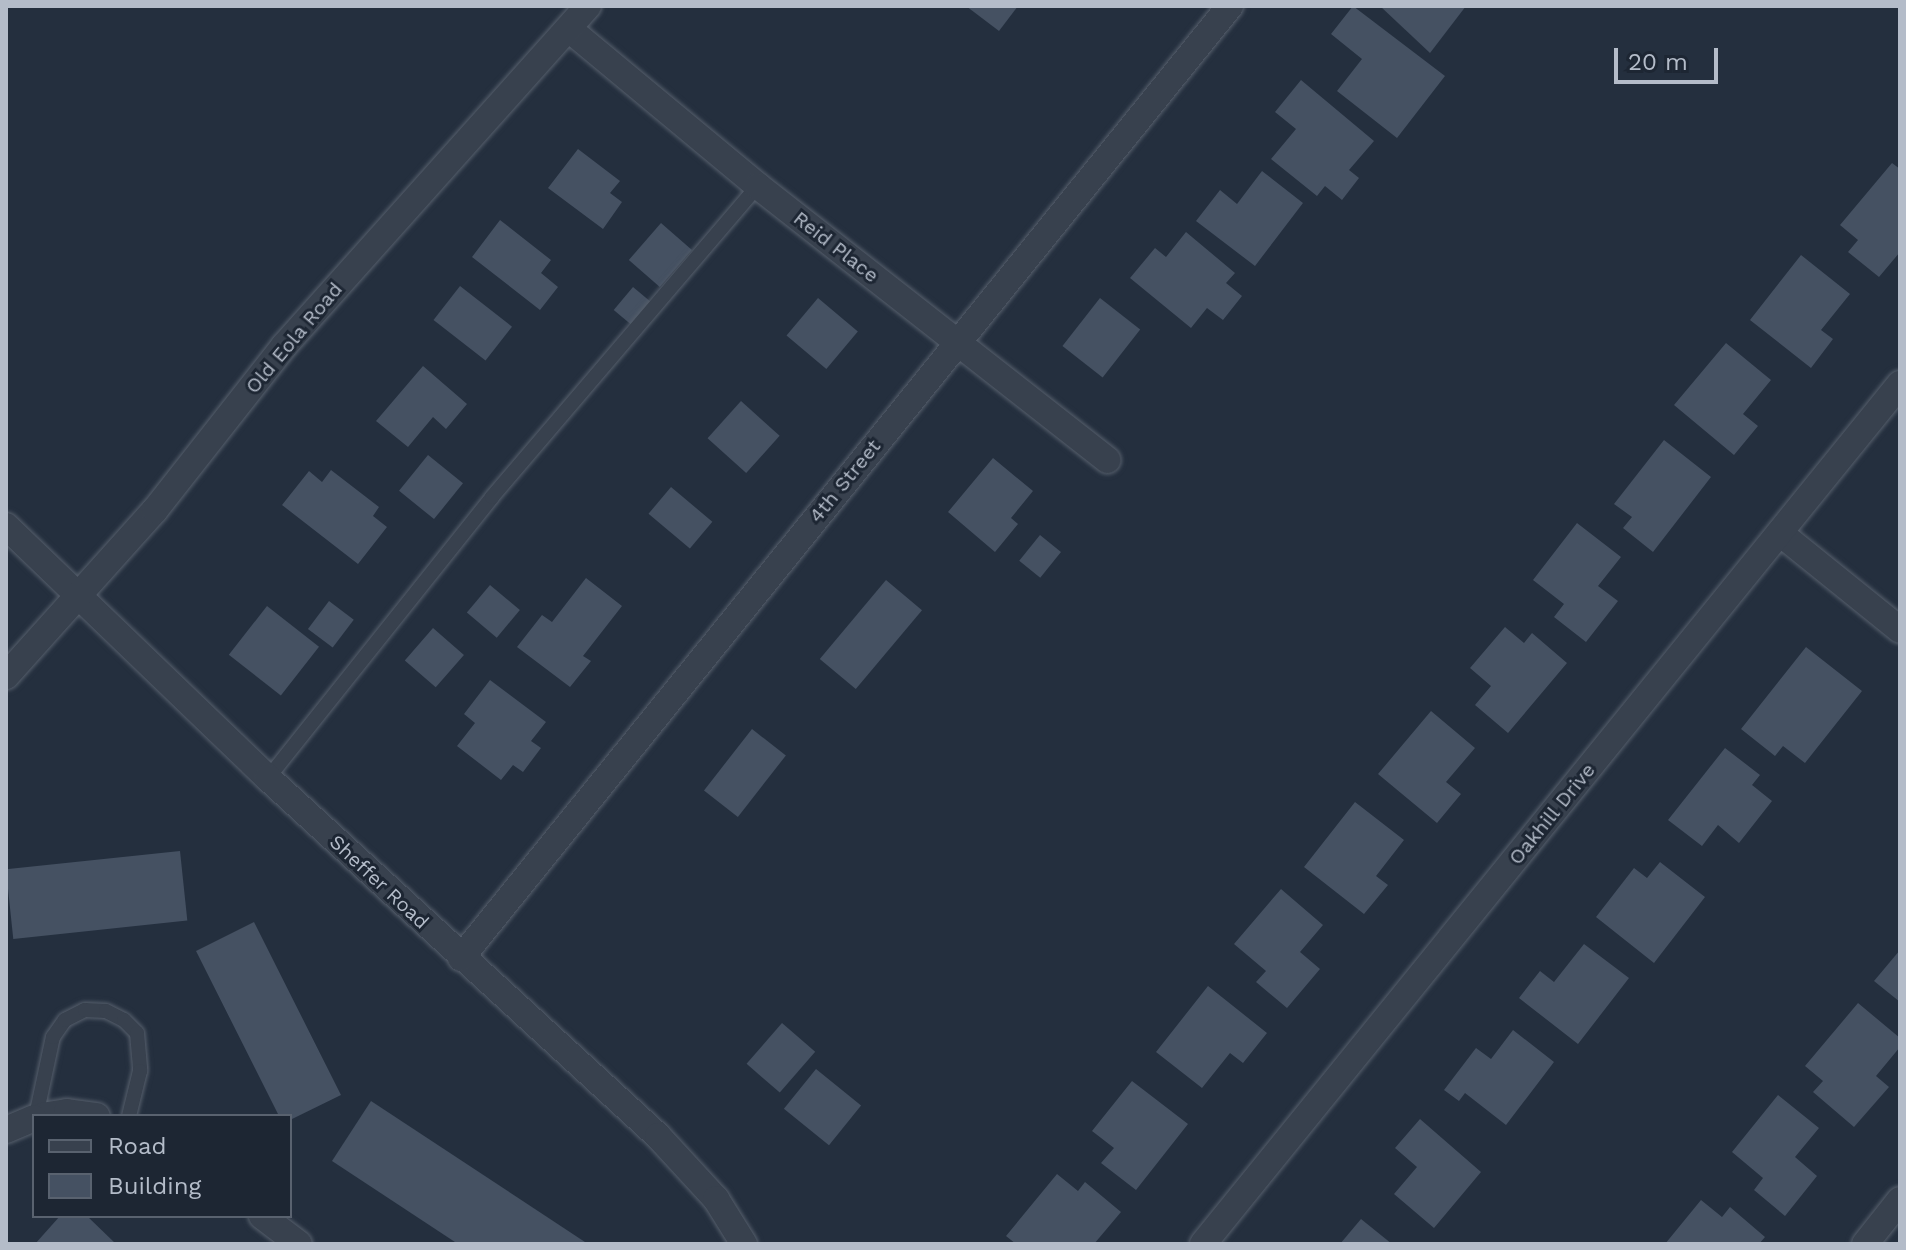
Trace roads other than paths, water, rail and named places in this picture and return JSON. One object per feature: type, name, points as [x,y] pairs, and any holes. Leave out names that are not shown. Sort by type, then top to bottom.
[{"type":"street","name":"Old Eola Road","points":[[6,676],[155,510],[284,346],[588,6]]},
{"type":"street","name":"4th Street","points":[[461,958],[1230,6]]},
{"type":"street","name":"Reid Place","points":[[569,29],[758,186],[1108,460]]},
{"type":"street","name":"Oakhill Drive","points":[[1203,1244],[1900,384]]},
{"type":"street","name":"Sheffer Road","points":[[6,526],[268,778],[658,1136],[716,1199],[744,1244]]},
{"type":"street","points":[[1780,533],[1900,630]]},
{"type":"street","points":[[55,1114],[82,1114]]},
{"type":"street","points":[[6,1130],[32,1119]]},
{"type":"street","points":[[1865,1244],[1900,1200]]},
{"type":"street","points":[[265,1218],[299,1244]]},
{"type":"lane","points":[[268,778],[492,497],[758,186]]},
{"type":"lane","points":[[38,1114],[53,1037],[65,1020],[85,1010],[106,1011],[124,1020],[137,1033],[140,1071],[129,1114]]}]
